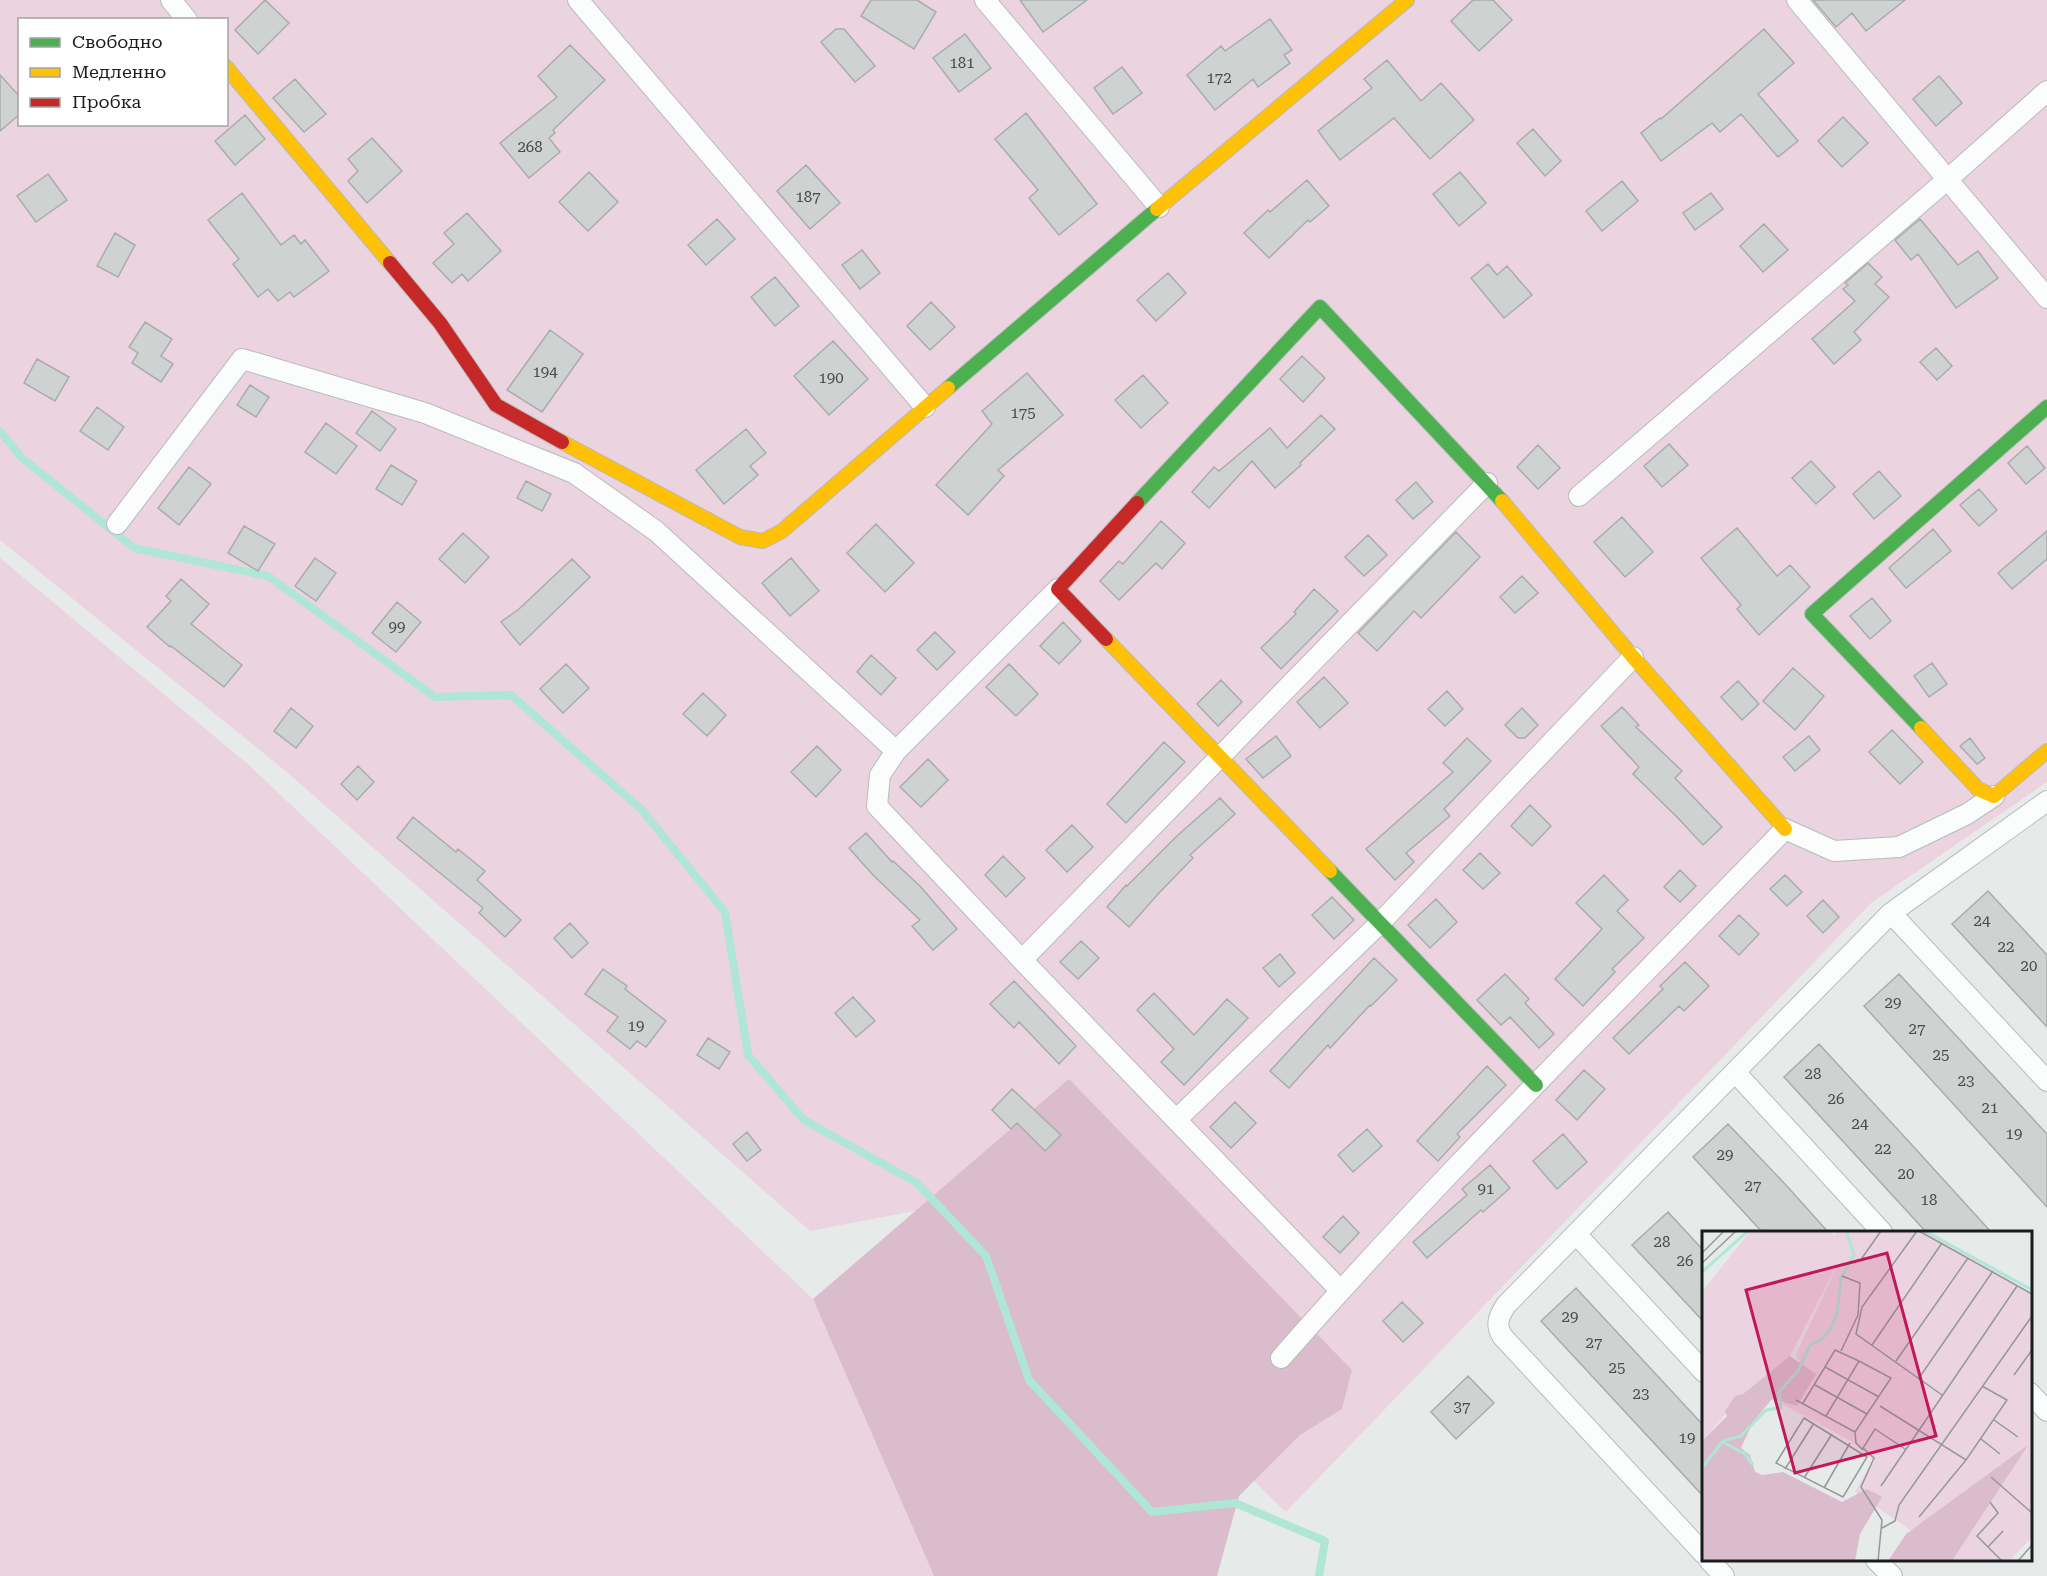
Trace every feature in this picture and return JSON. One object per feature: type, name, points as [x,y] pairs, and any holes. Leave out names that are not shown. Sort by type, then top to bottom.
[{"type":"street","points":[[171,0],[185,18]]},
{"type":"street","points":[[578,0],[925,407]]},
{"type":"street","points":[[985,0],[1159,207]]},
{"type":"street","points":[[1797,0],[2047,298]]},
{"type":"street","points":[[228,69],[440,323],[496,405],[603,465],[740,537],[763,541],[782,531],[1400,2]]},
{"type":"street","points":[[1579,496],[2047,91]]},
{"type":"street","points":[[1341,1290],[1022,960],[877,806],[880,775],[896,750],[1058,589],[1320,307],[1487,483],[1633,657],[1785,829],[1834,851],[1899,847],[1967,814],[1994,796],[2047,751]]},
{"type":"street","points":[[117,524],[242,359],[253,362],[425,413],[574,473],[656,531],[896,750]]},
{"type":"street","points":[[1994,796],[1978,789],[1812,614],[2047,406]]},
{"type":"street","points":[[1022,960],[1487,483]]},
{"type":"street","points":[[1058,589],[1536,1085]]},
{"type":"street","points":[[1177,1119],[1380,923],[1633,657]]},
{"type":"street","points":[[1702,1552],[1498,1329],[1499,1316],[1506,1305],[1892,913],[2047,801]]},
{"type":"street","points":[[1281,1358],[1341,1290],[1536,1085],[1785,829]]},
{"type":"street","points":[[1892,913],[2047,1082]]},
{"type":"street","points":[[1735,1072],[1880,1231]]},
{"type":"street","points":[[1576,1234],[1702,1370]]},
{"type":"street","points":[[2032,1394],[2047,1411]]},
{"type":"street","points":[[1709,1561],[1724,1576]]},
{"type":"street","points":[[1877,1561],[1892,1576]]},
{"type":"shaded area","points":[[0,0],[2047,0],[2047,782],[1871,903],[1286,1512],[966,1201],[810,1231],[288,773],[0,540]]},
{"type":"shaded area","points":[[0,558],[250,766],[813,1299],[934,1576],[0,1576]]},
{"type":"shaded area","points":[[1069,1079],[1352,1370],[1342,1409],[1300,1435],[1239,1496],[1217,1576],[934,1576],[813,1299]]},
{"type":"building","points":[[265,0],[289,23],[258,54],[235,30]]},
{"type":"building","points":[[871,0],[917,0],[936,12],[914,49],[861,16]]},
{"type":"building","points":[[1020,0],[1087,0],[1043,32]]},
{"type":"building","points":[[1473,0],[1493,0],[1512,20],[1479,51],[1451,21]]},
{"type":"building","points":[[1813,0],[1905,0],[1866,31],[1852,13],[1836,27]]},
{"type":"building","points":[[1270,19],[1292,50],[1284,55],[1290,63],[1258,87],[1253,79],[1215,110],[1187,75],[1221,46],[1225,51]]},
{"type":"building","points":[[836,29],[844,29],[875,66],[855,82],[821,42]]},
{"type":"building","points":[[1764,29],[1794,63],[1758,94],[1798,141],[1778,157],[1741,114],[1720,132],[1712,123],[1661,161],[1641,133],[1661,119]]},
{"type":"building","points":[[965,34],[991,68],[959,92],[933,58]]},
{"type":"building","points":[[570,45],[605,80],[553,130],[555,133],[549,138],[560,152],[529,178],[500,143],[557,97],[538,76]]},
{"type":"building","points":[[1387,60],[1421,101],[1441,83],[1474,120],[1430,159],[1394,118],[1340,160],[1318,131],[1372,88],[1364,79]]},
{"type":"building","points":[[1122,67],[1142,93],[1113,114],[1094,88]]},
{"type":"building","points":[[0,75],[18,95],[18,116],[0,131]]},
{"type":"building","points":[[1939,76],[1962,103],[1936,126],[1913,99]]},
{"type":"building","points":[[295,79],[326,114],[304,132],[273,98]]},
{"type":"building","points":[[1026,113],[1097,204],[1059,235],[1029,198],[1038,190],[995,139]]},
{"type":"building","points":[[245,115],[265,139],[235,165],[215,141]]},
{"type":"building","points":[[1843,117],[1868,143],[1842,167],[1818,141]]},
{"type":"building","points":[[1533,129],[1561,161],[1545,176],[1517,143]]},
{"type":"building","points":[[372,138],[402,171],[367,203],[348,181],[358,171],[348,159]]},
{"type":"building","points":[[806,165],[840,203],[810,229],[777,191]]},
{"type":"building","points":[[589,172],[618,202],[588,231],[559,202]]},
{"type":"building","points":[[1460,172],[1486,203],[1459,226],[1433,194]]},
{"type":"building","points":[[48,174],[67,200],[36,222],[17,196]]},
{"type":"building","points":[[1307,180],[1329,206],[1310,222],[1308,220],[1269,258],[1244,233],[1268,210],[1270,212]]},
{"type":"building","points":[[1622,181],[1638,201],[1602,231],[1586,211]]},
{"type":"building","points":[[242,193],[281,245],[294,235],[301,244],[305,240],[329,271],[294,297],[290,292],[278,301],[268,289],[258,297],[233,264],[239,259],[208,220]]},
{"type":"building","points":[[1711,193],[1723,209],[1695,230],[1683,213]]},
{"type":"building","points":[[467,213],[501,251],[468,281],[462,274],[452,283],[433,263],[454,244],[444,233]]},
{"type":"building","points":[[717,219],[735,239],[706,265],[688,245]]},
{"type":"building","points":[[1920,219],[1958,265],[1978,251],[1998,278],[1956,308],[1918,254],[1911,260],[1895,240]]},
{"type":"building","points":[[1764,224],[1788,250],[1763,272],[1740,246]]},
{"type":"building","points":[[115,233],[135,245],[118,277],[97,266]]},
{"type":"building","points":[[862,250],[880,273],[860,289],[842,265]]},
{"type":"building","points":[[1868,263],[1882,277],[1875,284],[1889,297],[1854,332],[1861,340],[1834,364],[1812,339],[1855,301],[1843,289],[1848,285],[1845,283]]},
{"type":"building","points":[[1488,264],[1497,275],[1507,266],[1532,295],[1504,318],[1471,278]]},
{"type":"building","points":[[1168,273],[1186,293],[1156,321],[1137,300]]},
{"type":"building","points":[[775,277],[799,306],[775,326],[751,297]]},
{"type":"building","points":[[931,302],[955,327],[930,350],[907,326]]},
{"type":"building","points":[[145,322],[172,339],[161,356],[173,364],[161,382],[132,363],[138,353],[129,347]]},
{"type":"building","points":[[550,330],[583,354],[542,412],[507,390]]},
{"type":"building","points":[[833,341],[868,379],[829,415],[794,376]]},
{"type":"building","points":[[1936,348],[1952,366],[1937,380],[1920,362]]},
{"type":"building","points":[[1302,356],[1325,378],[1303,402],[1280,379]]},
{"type":"building","points":[[37,359],[69,377],[55,401],[24,383]]},
{"type":"building","points":[[1027,373],[1063,415],[998,470],[1004,476],[968,515],[936,485],[992,424],[982,411]]},
{"type":"building","points":[[1143,375],[1168,403],[1141,428],[1115,400]]},
{"type":"building","points":[[250,385],[269,397],[256,417],[237,405]]},
{"type":"building","points":[[97,407],[124,427],[108,450],[80,431]]},
{"type":"building","points":[[372,411],[396,429],[380,451],[356,433]]},
{"type":"building","points":[[1321,415],[1335,429],[1300,463],[1301,465],[1275,488],[1252,461],[1209,508],[1192,492],[1214,467],[1219,471],[1270,428],[1287,448]]},
{"type":"building","points":[[326,423],[357,446],[336,474],[305,452]]},
{"type":"building","points":[[746,429],[766,453],[750,466],[758,475],[724,504],[696,470]]},
{"type":"building","points":[[1669,444],[1688,465],[1662,487],[1644,466]]},
{"type":"building","points":[[1538,445],[1560,468],[1538,489],[1517,467]]},
{"type":"building","points":[[2027,446],[2045,468],[2026,484],[2008,463]]},
{"type":"building","points":[[1811,461],[1835,487],[1816,504],[1792,478]]},
{"type":"building","points":[[391,465],[417,481],[402,505],[376,489]]},
{"type":"building","points":[[189,467],[211,484],[179,525],[158,508]]},
{"type":"building","points":[[1879,471],[1901,496],[1874,519],[1853,494]]},
{"type":"building","points":[[526,481],[551,494],[542,511],[517,498]]},
{"type":"building","points":[[1416,482],[1433,502],[1413,519],[1396,500]]},
{"type":"building","points":[[1979,489],[1997,510],[1979,526],[1960,505]]},
{"type":"building","points":[[1622,517],[1653,552],[1625,577],[1594,542]]},
{"type":"building","points":[[1161,521],[1185,543],[1162,569],[1156,563],[1119,600],[1100,581],[1119,561],[1123,564]]},
{"type":"building","points":[[876,524],[914,563],[885,592],[847,553]]},
{"type":"building","points":[[244,526],[275,544],[258,571],[228,553]]},
{"type":"building","points":[[1737,528],[1777,576],[1790,565],[1810,587],[1759,635],[1737,609],[1741,605],[1701,558]]},
{"type":"building","points":[[1933,529],[1951,551],[1906,588],[1889,568]]},
{"type":"building","points":[[2047,531],[2047,559],[2012,589],[1998,573]]},
{"type":"building","points":[[1456,532],[1480,557],[1421,618],[1414,611],[1377,651],[1358,633]]},
{"type":"building","points":[[463,533],[489,557],[465,583],[439,559]]},
{"type":"building","points":[[1368,535],[1387,555],[1364,576],[1345,557]]},
{"type":"building","points":[[315,558],[336,573],[316,601],[295,586]]},
{"type":"building","points":[[791,558],[819,591],[790,616],[762,583]]},
{"type":"building","points":[[572,559],[590,577],[520,645],[501,622],[519,609]]},
{"type":"building","points":[[1522,576],[1538,593],[1515,613],[1500,597]]},
{"type":"building","points":[[181,579],[209,604],[191,624],[242,665],[224,687],[147,627],[171,601],[166,596]]},
{"type":"building","points":[[1314,589],[1338,611],[1281,669],[1261,648],[1296,614],[1294,612]]},
{"type":"building","points":[[1872,598],[1891,621],[1870,639],[1850,616]]},
{"type":"building","points":[[397,602],[421,622],[396,652],[372,633]]},
{"type":"building","points":[[1063,622],[1081,641],[1059,664],[1040,646]]},
{"type":"building","points":[[935,632],[955,652],[937,670],[917,650]]},
{"type":"building","points":[[871,655],[896,678],[881,695],[857,672]]},
{"type":"building","points":[[1932,663],[1947,684],[1929,697],[1914,676]]},
{"type":"building","points":[[566,664],[589,688],[563,713],[540,689]]},
{"type":"building","points":[[1009,664],[1038,694],[1016,716],[986,687]]},
{"type":"building","points":[[1793,668],[1824,696],[1795,730],[1763,701]]},
{"type":"building","points":[[1324,677],[1348,703],[1320,728],[1297,702]]},
{"type":"building","points":[[1221,680],[1242,702],[1218,726],[1197,704]]},
{"type":"building","points":[[1738,681],[1759,704],[1742,720],[1721,697]]},
{"type":"building","points":[[1447,691],[1463,709],[1445,726],[1428,709]]},
{"type":"building","points":[[703,693],[726,715],[707,736],[683,714]]},
{"type":"building","points":[[1622,707],[1639,725],[1636,727],[1682,771],[1675,778],[1722,827],[1703,845],[1633,774],[1639,767],[1601,726]]},
{"type":"building","points":[[291,708],[313,726],[296,748],[274,731]]},
{"type":"building","points":[[1522,708],[1538,725],[1525,738],[1518,738],[1505,725]]},
{"type":"building","points":[[1892,730],[1923,762],[1900,784],[1869,752]]},
{"type":"building","points":[[1276,736],[1291,756],[1263,778],[1246,759]]},
{"type":"building","points":[[1809,736],[1820,750],[1795,771],[1783,757]]},
{"type":"building","points":[[1467,738],[1491,761],[1444,809],[1450,816],[1406,853],[1414,862],[1395,880],[1366,849],[1453,772],[1443,763]]},
{"type":"building","points":[[1970,738],[1985,758],[1977,764],[1960,746]]},
{"type":"building","points":[[1164,742],[1185,762],[1126,823],[1107,804]]},
{"type":"building","points":[[817,746],[841,770],[816,797],[791,772]]},
{"type":"building","points":[[928,759],[948,780],[921,807],[900,787]]},
{"type":"building","points":[[358,766],[374,782],[357,800],[341,784]]},
{"type":"building","points":[[1220,798],[1235,814],[1190,855],[1193,858],[1129,927],[1107,907],[1126,885]]},
{"type":"building","points":[[1530,805],[1551,826],[1532,846],[1511,826]]},
{"type":"building","points":[[413,817],[456,852],[458,849],[485,871],[477,880],[521,920],[505,937],[479,913],[483,908],[397,838]]},
{"type":"building","points":[[1072,825],[1093,847],[1067,872],[1046,850]]},
{"type":"building","points":[[866,833],[892,862],[920,886],[957,929],[933,950],[912,926],[920,920],[873,875],[849,848]]},
{"type":"building","points":[[1480,853],[1500,873],[1483,889],[1463,870]]},
{"type":"building","points":[[1003,856],[1025,878],[1006,897],[985,875]]},
{"type":"building","points":[[1680,870],[1696,886],[1680,902],[1664,887]]},
{"type":"building","points":[[1604,875],[1628,900],[1617,911],[1644,938],[1612,969],[1615,972],[1583,1006],[1555,979],[1602,929],[1576,903]]},
{"type":"building","points":[[1785,875],[1802,892],[1787,906],[1770,889]]},
{"type":"building","points":[[1988,891],[2047,955],[2047,1027],[1952,924]]},
{"type":"building","points":[[1332,897],[1354,920],[1334,939],[1312,915]]},
{"type":"building","points":[[1436,899],[1457,922],[1430,948],[1408,925]]},
{"type":"building","points":[[1823,900],[1839,917],[1823,933],[1807,916]]},
{"type":"building","points":[[1739,915],[1759,934],[1739,955],[1719,936]]},
{"type":"building","points":[[570,923],[588,943],[572,958],[554,938]]},
{"type":"building","points":[[1081,941],[1099,958],[1078,979],[1060,962]]},
{"type":"building","points":[[1280,954],[1295,973],[1279,987],[1263,968]]},
{"type":"building","points":[[1374,958],[1397,980],[1330,1048],[1328,1045],[1289,1088],[1270,1071]]},
{"type":"building","points":[[1685,962],[1709,986],[1684,1011],[1679,1006],[1629,1054],[1613,1038],[1663,989],[1660,986]]},
{"type":"building","points":[[603,969],[627,986],[625,989],[666,1021],[646,1047],[637,1041],[630,1049],[607,1031],[618,1017],[585,994]]},
{"type":"building","points":[[1505,974],[1529,999],[1525,1003],[1554,1034],[1539,1048],[1510,1017],[1501,1025],[1477,1000]]},
{"type":"building","points":[[1899,974],[2047,1134],[2047,1207],[1864,1006]]},
{"type":"building","points":[[1014,981],[1076,1046],[1059,1064],[1019,1022],[1014,1028],[990,1004]]},
{"type":"building","points":[[1154,993],[1194,1035],[1227,999],[1248,1018],[1184,1085],[1161,1062],[1174,1049],[1137,1010]]},
{"type":"building","points":[[853,997],[875,1021],[856,1037],[835,1013]]},
{"type":"building","points":[[708,1038],[730,1052],[719,1069],[697,1055]]},
{"type":"building","points":[[1819,1044],[1990,1231],[1925,1231],[1784,1077]]},
{"type":"building","points":[[1487,1066],[1506,1085],[1457,1134],[1460,1137],[1438,1161],[1417,1141]]},
{"type":"building","points":[[1584,1070],[1605,1089],[1577,1120],[1556,1100]]},
{"type":"building","points":[[1012,1089],[1061,1135],[1045,1151],[1017,1123],[1011,1129],[992,1110]]},
{"type":"building","points":[[1235,1102],[1256,1123],[1231,1148],[1210,1127]]},
{"type":"building","points":[[1728,1124],[1827,1231],[1761,1231],[1693,1157]]},
{"type":"building","points":[[1367,1129],[1382,1146],[1353,1172],[1338,1155]]},
{"type":"building","points":[[747,1132],[761,1150],[747,1161],[733,1144]]},
{"type":"building","points":[[1563,1134],[1587,1162],[1557,1189],[1533,1161]]},
{"type":"building","points":[[1490,1165],[1510,1188],[1483,1212],[1481,1210],[1427,1258],[1413,1242],[1467,1195],[1462,1189]]},
{"type":"building","points":[[1668,1212],[1702,1249],[1702,1320],[1632,1245]]},
{"type":"building","points":[[1343,1216],[1359,1233],[1340,1253],[1323,1237]]},
{"type":"building","points":[[1576,1288],[1702,1424],[1702,1495],[1541,1321]]},
{"type":"building","points":[[1402,1302],[1423,1323],[1403,1342],[1383,1321]]},
{"type":"building","points":[[1468,1376],[1494,1403],[1456,1439],[1431,1412]]},
{"type":"waterway","points":[[0,431],[21,457],[134,548],[268,576],[435,697],[511,695],[641,809],[725,912],[748,1055],[804,1120],[917,1183],[986,1256],[1029,1380],[1152,1512],[1235,1503],[1325,1541],[1319,1576]]},
{"type":"traffic: fast","points":[[948,388],[1157,209]]},
{"type":"traffic: fast","points":[[1137,503],[1320,307],[1502,501]]},
{"type":"traffic: fast","points":[[1921,728],[1812,614],[2047,407]]},
{"type":"traffic: fast","points":[[1330,871],[1536,1085]]},
{"type":"traffic: slow","points":[[1157,209],[1407,0]]},
{"type":"traffic: slow","points":[[228,69],[390,263]]},
{"type":"traffic: slow","points":[[562,442],[740,537],[763,541],[782,531],[948,388]]},
{"type":"traffic: slow","points":[[1502,501],[1633,657],[1785,829]]},
{"type":"traffic: slow","points":[[1106,639],[1330,871]]},
{"type":"traffic: slow","points":[[1921,728],[1978,789],[1994,796],[2047,751]]},
{"type":"traffic: jam","points":[[390,263],[440,323],[496,405],[562,442]]},
{"type":"traffic: jam","points":[[1106,639],[1058,589],[1137,503]]}]
